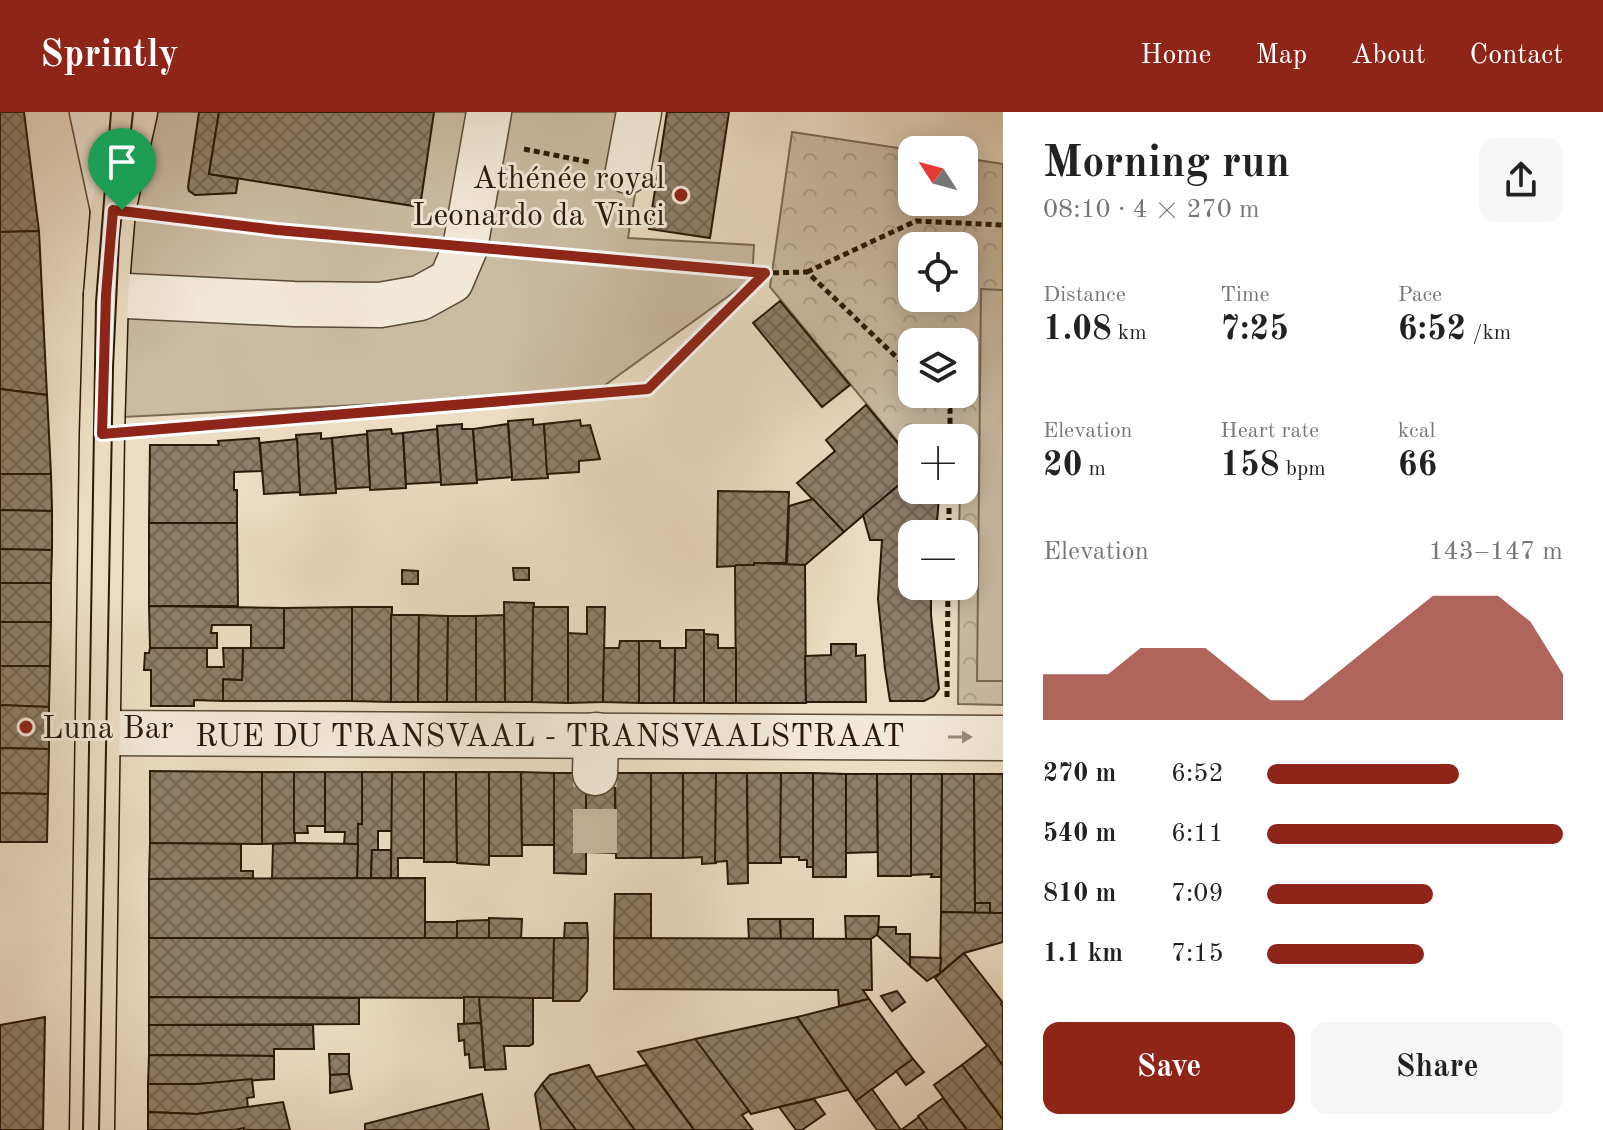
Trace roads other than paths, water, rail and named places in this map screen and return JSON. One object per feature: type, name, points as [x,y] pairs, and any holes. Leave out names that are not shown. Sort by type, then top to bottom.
[{"type":"main road","points":[[92,1130],[106,295],[113,210],[135,112]]},
{"type":"street","points":[[92,112],[113,210]]},
{"type":"street","points":[[113,210],[123,112]]},
{"type":"street","points":[[106,295],[380,305],[420,298],[451,281],[465,248],[489,112]]},
{"type":"street","points":[[628,171],[639,112]]},
{"type":"street","name":"RUE DU TRANSVAAL - TRANSVAALSTRAAT","points":[[98,733],[596,754],[947,737],[1003,738]]},
{"type":"tunnel","points":[[595,773],[595,853]]},
{"type":"tram line","points":[[83,1130],[96,302],[111,112]]},
{"type":"tram line","points":[[99,1130],[113,367],[119,239],[133,112]]},
{"type":"place","name":"Athénée royal Leonardo da Vinci","points":[[681,195]]},
{"type":"place","name":"Luna Bar","points":[[26,727]]}]
